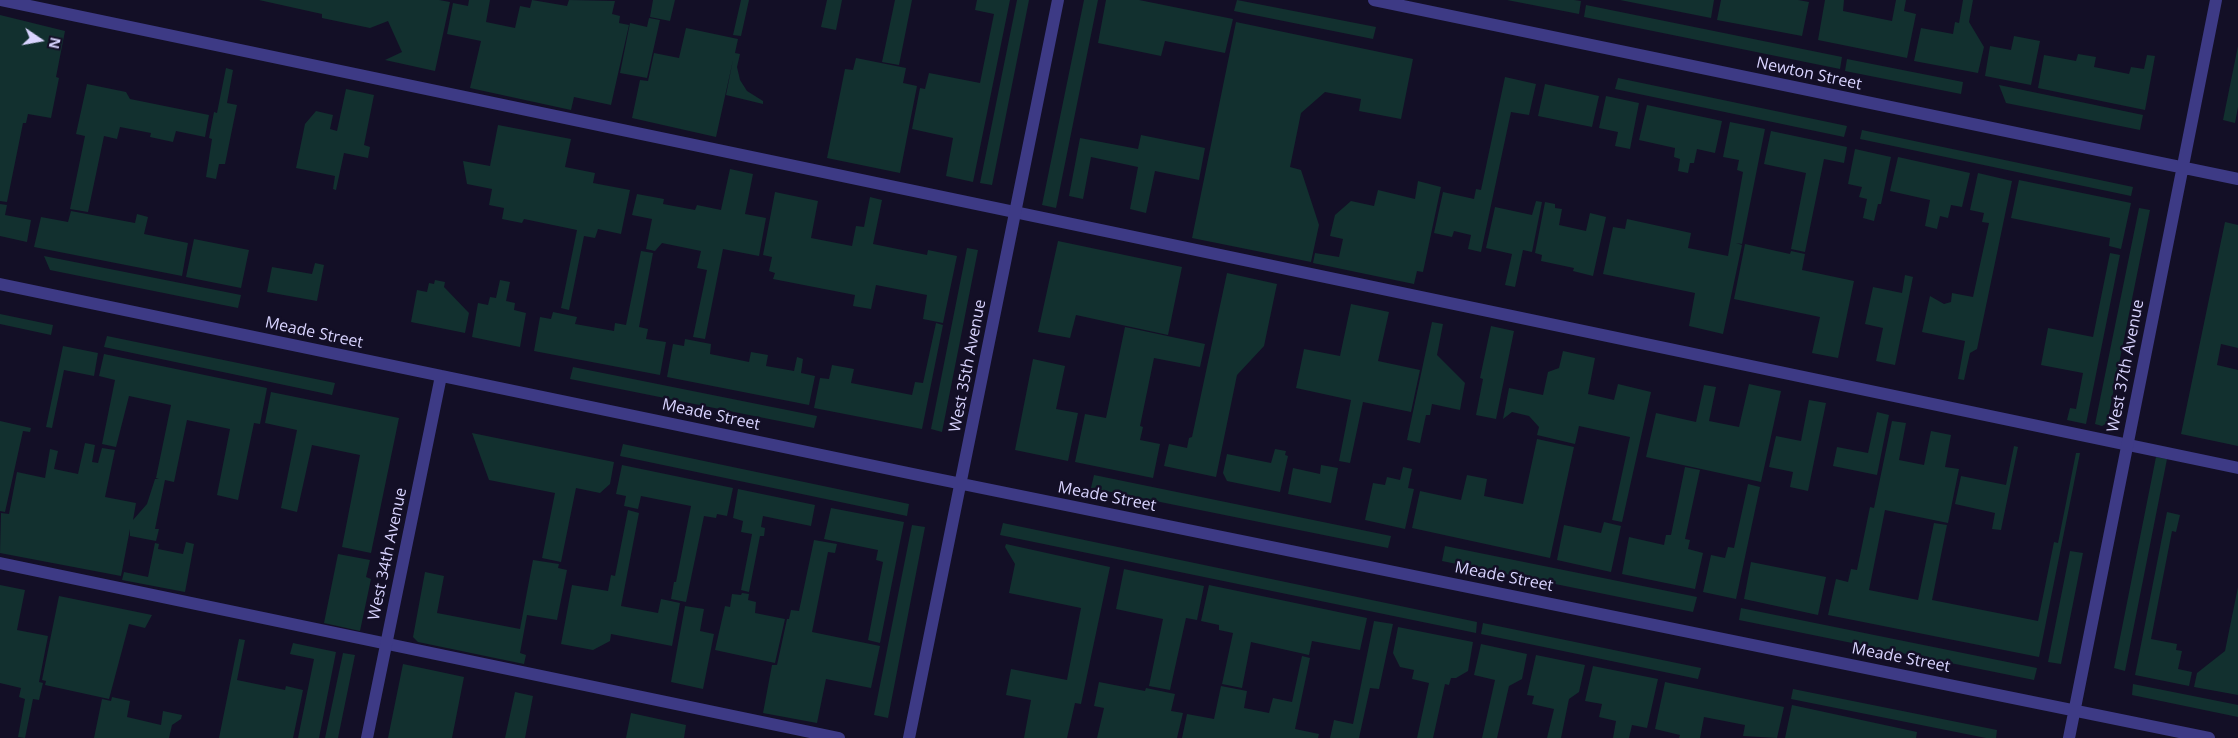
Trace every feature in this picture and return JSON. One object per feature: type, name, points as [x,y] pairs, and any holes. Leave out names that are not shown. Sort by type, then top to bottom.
[{"type":"street","points":[[1,0],[2238,468]]},
{"type":"street","name":"West 35th Avenue","points":[[909,738],[1058,0]]},
{"type":"street","name":"Newton Street","points":[[1374,0],[2238,179]]},
{"type":"street","name":"West 37th Avenue","points":[[2069,738],[2216,0]]},
{"type":"street","name":"Meade Street","points":[[0,284],[960,484],[2209,738]]},
{"type":"street","name":"West 34th Avenue","points":[[367,738],[441,376]]},
{"type":"street","points":[[0,563],[839,738]]},
{"type":"green space","points":[[259,0],[439,0],[450,2],[435,71],[385,60],[402,52],[388,21],[370,28],[322,18],[322,14]]},
{"type":"green space","points":[[469,0],[490,0],[486,22],[515,28],[520,6],[530,8],[532,0],[567,6],[569,0],[615,1],[612,14],[620,16],[619,23],[629,25],[611,105],[574,97],[571,110],[470,88],[481,41],[447,34],[453,3],[468,6]]},
{"type":"green space","points":[[653,0],[675,0],[670,21],[650,17]]},
{"type":"green space","points":[[741,0],[749,0],[741,36],[733,35]]},
{"type":"green space","points":[[827,0],[842,0],[836,30],[821,27]]},
{"type":"green space","points":[[895,0],[912,0],[899,65],[882,62]]},
{"type":"green space","points":[[977,0],[1010,0],[973,182],[946,176],[953,138],[912,129],[920,88],[925,89],[929,73],[980,83],[994,14],[975,10]]},
{"type":"green space","points":[[1017,0],[1029,0],[992,185],[980,183]]},
{"type":"green space","points":[[1084,0],[1098,0],[1056,208],[1042,205]]},
{"type":"green space","points":[[1106,0],[1139,0],[1233,19],[1225,53],[1165,41],[1161,56],[1098,43]]},
{"type":"green space","points":[[1237,0],[1376,27],[1373,39],[1234,11]]},
{"type":"green space","points":[[1507,0],[1574,0],[1581,1],[1579,14]]},
{"type":"green space","points":[[1620,0],[1714,0],[1711,18]]},
{"type":"green space","points":[[1721,0],[1798,0],[1809,2],[1802,36],[1717,20]]},
{"type":"green space","points":[[1825,0],[1844,0],[1843,11],[1892,21],[1896,0],[1906,0],[1904,11],[1916,14],[1907,58],[1818,40]]},
{"type":"green space","points":[[1963,0],[1973,0],[1969,22],[1984,47],[1978,73],[1914,61],[1921,28],[1953,34],[1955,22],[1959,23]]},
{"type":"green space","points":[[1586,5],[1842,57],[1840,69],[1584,17]]},
{"type":"green space","points":[[0,15],[65,31],[56,77],[59,78],[51,118],[28,114],[26,123],[23,123],[7,202],[0,201]]},
{"type":"green space","points":[[649,18],[660,20],[647,78],[620,73],[630,23],[647,27]]},
{"type":"green space","points":[[1236,22],[1413,59],[1401,119],[1359,111],[1361,99],[1325,92],[1301,113],[1290,167],[1301,170],[1319,225],[1311,262],[1192,238]]},
{"type":"green space","points":[[686,28],[738,39],[735,53],[740,54],[737,67],[740,80],[747,91],[763,101],[763,104],[726,95],[733,60],[716,137],[632,118],[640,80],[648,81],[654,53],[679,58]]},
{"type":"green space","points":[[2014,36],[2040,41],[2031,85],[1985,76],[1990,46],[2011,50]]},
{"type":"green space","points":[[2238,46],[2238,107],[2235,123],[2223,120]]},
{"type":"green space","points":[[2078,54],[2096,57],[2094,67],[2129,74],[2131,67],[2144,69],[2147,55],[2155,56],[2145,110],[2038,88],[2044,55],[2076,61]]},
{"type":"green space","points":[[856,58],[906,68],[903,83],[917,86],[900,173],[827,158],[845,69],[853,70]]},
{"type":"green space","points":[[1847,59],[1963,82],[1961,94],[1845,71]]},
{"type":"green space","points":[[226,68],[233,70],[227,103],[237,105],[225,164],[219,164],[216,179],[206,177],[212,139],[209,138],[214,112],[217,113]]},
{"type":"green space","points":[[1505,77],[1536,84],[1529,115],[1511,112],[1481,252],[1468,249],[1471,235],[1454,231],[1452,237],[1434,233],[1443,192],[1474,199],[1476,189],[1481,190]]},
{"type":"green space","points":[[1618,78],[1847,126],[1844,137],[1615,89]]},
{"type":"green space","points":[[87,84],[126,92],[130,99],[209,115],[205,137],[176,131],[173,142],[150,137],[151,133],[120,127],[117,139],[104,136],[88,212],[70,209],[85,136],[76,134]]},
{"type":"green space","points":[[1545,84],[1599,96],[1592,127],[1538,116]]},
{"type":"green space","points":[[1999,85],[2143,115],[2140,130],[2006,103]]},
{"type":"green space","points":[[346,89],[374,95],[364,145],[370,147],[368,158],[344,153],[336,190],[333,189],[335,176],[296,168],[305,124],[316,111],[333,115],[330,129],[337,131]]},
{"type":"green space","points":[[1606,96],[1639,103],[1630,149],[1615,146],[1618,132],[1599,128]]},
{"type":"green space","points":[[1647,105],[1722,121],[1715,153],[1697,149],[1694,163],[1690,163],[1688,173],[1678,171],[1680,159],[1674,157],[1675,148],[1639,140]]},
{"type":"green space","points":[[1730,122],[1765,129],[1742,244],[1736,243],[1742,245],[1723,334],[1689,326],[1695,293],[1603,274],[1613,227],[1625,229],[1627,219],[1691,233],[1688,248],[1728,256],[1743,172],[1737,170],[1739,160],[1723,157]]},
{"type":"green space","points":[[498,125],[571,139],[565,167],[595,173],[593,183],[630,190],[621,234],[598,229],[595,238],[584,236],[569,310],[561,308],[577,230],[524,219],[522,223],[502,219],[504,208],[489,205],[492,189],[467,184],[463,161],[490,166]]},
{"type":"green space","points":[[1862,130],[2133,187],[2131,196],[1860,139]]},
{"type":"green space","points":[[1771,131],[1847,147],[1844,163],[1824,159],[1805,252],[1791,249],[1806,173],[1764,164]]},
{"type":"green space","points":[[1141,135],[1205,148],[1199,180],[1155,171],[1146,213],[1130,209],[1138,167],[1091,157],[1083,199],[1069,196],[1080,138],[1138,149]]},
{"type":"green space","points":[[1855,149],[1891,157],[1881,204],[1878,204],[1874,221],[1863,218],[1867,199],[1859,197],[1862,187],[1848,184]]},
{"type":"green space","points":[[1898,157],[1970,173],[1962,207],[1951,205],[1948,218],[1940,216],[1937,229],[1925,226],[1930,200],[1890,191]]},
{"type":"green space","points":[[730,169],[753,174],[745,214],[766,218],[759,256],[723,249],[705,339],[693,337],[707,270],[697,268],[701,251],[662,243],[655,251],[646,249],[652,219],[632,215],[637,194],[664,199],[663,204],[695,210],[697,205],[721,210]]},
{"type":"green space","points":[[1978,173],[2012,181],[1977,349],[1970,353],[1964,380],[1958,379],[1965,341],[1922,332],[1930,296],[1944,304],[1951,302],[1952,293],[1973,297],[1989,223],[1982,222],[1984,213],[1970,210]]},
{"type":"green space","points":[[2019,180],[2131,203],[2121,249],[2109,246],[2110,238],[2011,218]]},
{"type":"green space","points":[[1418,181],[1441,187],[1423,272],[1417,271],[1414,284],[1313,263],[1315,253],[1339,257],[1343,239],[1330,236],[1335,215],[1351,201],[1374,206],[1378,190],[1415,199]]},
{"type":"green space","points":[[775,192],[818,201],[811,238],[852,246],[856,226],[864,227],[870,197],[882,200],[873,244],[927,255],[928,250],[957,256],[943,323],[923,319],[927,295],[876,285],[871,309],[853,306],[855,295],[773,279],[775,273],[769,271],[772,257],[763,255]]},
{"type":"green space","points":[[1536,201],[1542,202],[1532,252],[1523,250],[1515,287],[1505,285],[1512,254],[1486,248],[1495,207],[1532,215]]},
{"type":"green space","points":[[1545,202],[1555,204],[1555,208],[1562,209],[1559,225],[1586,231],[1590,213],[1606,217],[1593,276],[1573,271],[1574,268],[1541,261],[1542,255],[1535,253]]},
{"type":"green space","points":[[0,204],[7,205],[5,215],[31,220],[27,242],[0,236]]},
{"type":"green space","points":[[2139,208],[2150,210],[2107,423],[2102,426],[2095,424]]},
{"type":"green space","points":[[71,211],[135,223],[137,214],[148,217],[144,234],[188,243],[182,276],[34,247],[41,217],[68,222]]},
{"type":"green space","points":[[2225,222],[2238,225],[2238,348],[2221,344],[2217,365],[2238,370],[2238,446],[2181,434]]},
{"type":"green space","points":[[194,239],[249,250],[241,288],[186,277]]},
{"type":"green space","points":[[1058,241],[1182,267],[1168,335],[1076,315],[1070,338],[1038,332]]},
{"type":"green space","points":[[1745,244],[1790,254],[1791,251],[1805,254],[1802,270],[1854,281],[1838,358],[1812,353],[1820,317],[1734,299]]},
{"type":"green space","points":[[967,248],[978,250],[942,432],[931,429]]},
{"type":"green space","points":[[641,251],[653,253],[639,327],[648,329],[646,339],[666,342],[660,375],[534,351],[540,317],[551,319],[553,312],[577,317],[575,324],[614,331],[615,323],[626,325]]},
{"type":"green space","points":[[2110,253],[2120,255],[2086,424],[2067,420],[2070,408],[2076,409],[2083,373],[2041,365],[2048,328],[2093,337]]},
{"type":"green space","points":[[44,256],[241,295],[238,308],[50,270]]},
{"type":"green space","points":[[315,263],[324,265],[317,301],[267,292],[272,267],[312,274]]},
{"type":"green space","points":[[1227,273],[1277,284],[1264,346],[1237,375],[1216,477],[1164,466],[1169,444],[1187,448],[1189,438],[1192,437]]},
{"type":"green space","points":[[1905,275],[1913,277],[1895,365],[1876,361],[1883,328],[1865,324],[1873,287],[1902,293]]},
{"type":"green space","points":[[435,280],[445,282],[444,287],[469,313],[465,333],[411,322],[417,290],[427,292],[429,283],[434,284]]},
{"type":"green space","points":[[500,280],[510,282],[506,301],[515,303],[514,310],[526,313],[520,347],[472,337],[478,303],[488,305],[490,297],[496,298]]},
{"type":"green space","points":[[1351,304],[1389,312],[1378,361],[1420,370],[1411,412],[1363,402],[1350,463],[1339,461],[1351,400],[1296,388],[1304,349],[1340,356]]},
{"type":"green space","points":[[0,314],[53,325],[51,335],[0,324]]},
{"type":"green space","points":[[1432,322],[1443,324],[1437,355],[1465,383],[1460,410],[1432,404],[1430,415],[1426,415],[1420,443],[1407,440]]},
{"type":"green space","points":[[936,323],[943,325],[922,429],[814,408],[820,378],[829,379],[832,365],[854,369],[851,383],[912,395],[915,382],[923,383]]},
{"type":"green space","points":[[1491,326],[1514,331],[1496,419],[1476,415],[1483,379],[1480,378]]},
{"type":"green space","points":[[1125,327],[1205,344],[1200,367],[1154,358],[1140,426],[1143,427],[1140,440],[1160,444],[1153,478],[1075,462],[1085,414],[1106,418]]},
{"type":"green space","points":[[107,336],[335,383],[332,395],[104,347]]},
{"type":"green space","points":[[685,339],[711,344],[710,354],[749,362],[751,352],[768,355],[766,366],[794,371],[797,357],[803,359],[801,373],[815,376],[809,405],[667,377],[673,344],[684,346]]},
{"type":"green space","points":[[63,346],[98,353],[94,376],[64,370],[52,428],[46,427]]},
{"type":"green space","points":[[1563,351],[1595,358],[1588,394],[1614,400],[1618,384],[1651,392],[1622,522],[1612,520],[1630,437],[1579,426],[1575,444],[1537,435],[1539,427],[1529,416],[1512,412],[1503,419],[1509,388],[1543,395],[1548,372],[1559,368]]},
{"type":"green space","points":[[104,354],[267,388],[260,424],[254,423],[238,500],[217,495],[230,429],[187,420],[174,482],[165,480],[155,529],[159,529],[156,541],[130,536],[130,529],[121,576],[0,553],[1,513],[9,514],[17,472],[45,478],[50,449],[58,451],[54,469],[78,474],[85,443],[95,445],[92,462],[98,463],[102,448],[115,450],[105,497],[136,503],[133,520],[147,504],[155,479],[159,479],[156,478],[171,405],[129,396],[116,447],[102,444],[115,380],[99,376]]},
{"type":"green space","points":[[1033,359],[1065,366],[1056,409],[1078,413],[1068,461],[1015,450]]},
{"type":"green space","points":[[573,367],[817,416],[814,428],[570,379]]},
{"type":"green space","points":[[1749,384],[1781,391],[1761,482],[1646,457],[1656,413],[1696,422],[1704,385],[1716,387],[1709,421],[1739,427]]},
{"type":"green space","points":[[271,392],[399,418],[371,553],[342,547],[360,455],[312,445],[297,512],[281,508],[297,430],[265,423]]},
{"type":"green space","points":[[1809,400],[1826,403],[1808,491],[1790,487],[1793,472],[1769,467],[1776,436],[1801,441]]},
{"type":"green space","points":[[1877,412],[1889,415],[1877,475],[1833,466],[1837,447],[1868,453]]},
{"type":"green space","points":[[0,421],[31,428],[30,432],[23,431],[5,512],[0,511]]},
{"type":"green space","points":[[1892,421],[1906,423],[1899,460],[1924,465],[1931,431],[1951,435],[1945,467],[1959,469],[1948,523],[1885,510],[1869,590],[1918,600],[1934,523],[1947,525],[1932,600],[2038,621],[2054,542],[2058,543],[2076,453],[2080,453],[2039,657],[1828,615],[1836,579],[1848,582],[1851,569],[1857,570],[1870,507],[1874,508]]},
{"type":"green space","points":[[472,433],[614,462],[610,484],[600,493],[576,488],[561,562],[542,558],[555,493],[489,480]]},
{"type":"green space","points":[[1537,439],[1574,447],[1550,558],[1412,528],[1420,491],[1461,500],[1467,475],[1487,479],[1484,496],[1523,504]]},
{"type":"green space","points":[[623,444],[909,504],[907,516],[620,456]]},
{"type":"green space","points":[[2014,446],[2018,447],[2001,530],[1992,529],[1995,513],[1955,504],[1961,476],[2006,485]]},
{"type":"green space","points":[[1275,449],[1286,451],[1285,455],[1288,456],[1280,492],[1227,481],[1223,473],[1227,454],[1271,463]]},
{"type":"green space","points":[[2156,457],[2167,459],[2125,671],[2114,668]]},
{"type":"green space","points":[[622,465],[733,488],[727,516],[717,514],[716,518],[704,516],[686,602],[671,599],[691,506],[641,496],[638,509],[624,506],[626,496],[616,494]]},
{"type":"green space","points":[[1321,465],[1338,468],[1331,503],[1288,494],[1293,468],[1320,474]]},
{"type":"green space","points":[[1403,467],[1412,469],[1408,488],[1414,489],[1405,529],[1365,520],[1373,483],[1385,485],[1387,477],[1400,480]]},
{"type":"green space","points":[[1685,467],[1700,470],[1685,539],[1690,540],[1688,549],[1703,553],[1695,589],[1622,574],[1629,537],[1664,545],[1666,535],[1671,535]]},
{"type":"green space","points":[[1094,475],[1391,536],[1388,548],[1091,488]]},
{"type":"green space","points":[[1748,484],[1760,487],[1736,599],[1703,592],[1711,555],[1725,558],[1728,547],[1734,548]]},
{"type":"green space","points":[[738,489],[815,505],[811,526],[763,516],[761,527],[765,528],[764,536],[760,536],[749,592],[741,590],[752,534],[741,532],[743,521],[733,518]]},
{"type":"green space","points":[[831,508],[904,522],[880,643],[868,640],[883,562],[876,560],[878,550],[824,539]]},
{"type":"green space","points":[[628,510],[639,513],[621,606],[658,613],[661,599],[680,603],[672,646],[611,634],[610,641],[593,650],[561,644],[572,585],[608,591],[611,575],[615,576]]},
{"type":"green space","points":[[2167,512],[2180,515],[2176,532],[2172,531],[2151,639],[2177,644],[2176,650],[2182,651],[2178,669],[2192,672],[2189,686],[2135,675]]},
{"type":"green space","points":[[1604,522],[1621,526],[1611,572],[1557,560],[1564,525],[1601,533]]},
{"type":"green space","points":[[1003,523],[1477,622],[1476,633],[1000,535]]},
{"type":"green space","points":[[912,525],[925,527],[888,718],[874,715]]},
{"type":"green space","points":[[814,540],[837,544],[835,553],[828,552],[812,632],[880,646],[871,688],[826,679],[817,723],[763,713],[772,665],[777,665],[787,619],[789,619],[791,610],[799,611]]},
{"type":"green space","points":[[186,542],[194,544],[185,592],[122,580],[124,572],[148,577],[155,543],[159,544],[158,549],[183,554]]},
{"type":"green space","points":[[1006,544],[1110,567],[1081,704],[1075,703],[1067,738],[1024,738],[1031,700],[1006,695],[1011,669],[1067,680],[1081,608],[1009,593],[1015,564],[1005,547]]},
{"type":"green space","points":[[1445,546],[1697,597],[1693,612],[1442,561]]},
{"type":"green space","points":[[2070,551],[2083,553],[2061,664],[2048,662]]},
{"type":"green space","points":[[338,554],[370,560],[366,577],[371,579],[360,631],[324,623]]},
{"type":"green space","points":[[533,560],[559,564],[558,568],[567,570],[557,620],[527,615],[520,653],[526,655],[524,664],[418,642],[413,637],[425,572],[444,576],[437,613],[520,629]]},
{"type":"green space","points":[[1751,562],[1826,577],[1818,615],[1744,599]]},
{"type":"green space","points":[[1124,569],[1204,586],[1197,620],[1186,618],[1170,690],[1149,686],[1163,619],[1116,609]]},
{"type":"green space","points":[[0,585],[25,590],[17,630],[48,636],[39,682],[43,683],[39,700],[33,699],[25,738],[18,737],[25,699],[19,697],[21,688],[0,683]]},
{"type":"green space","points":[[1209,585],[1367,618],[1360,650],[1312,641],[1309,655],[1251,642],[1242,688],[1222,684],[1233,633],[1219,630],[1219,625],[1201,621]]},
{"type":"green space","points":[[2238,587],[2238,695],[2194,687],[2197,673],[2225,651]]},
{"type":"green space","points":[[742,593],[749,594],[748,600],[756,602],[755,613],[785,619],[775,663],[715,650],[725,606],[730,607],[732,594],[741,595]]},
{"type":"green space","points":[[59,596],[152,615],[145,628],[129,624],[109,699],[45,685],[46,681],[42,680]]},
{"type":"green space","points":[[685,606],[704,609],[700,631],[714,634],[703,689],[671,682]]},
{"type":"green space","points":[[1741,608],[2037,668],[2034,680],[1739,620]]},
{"type":"green space","points":[[1374,621],[1393,624],[1379,689],[1370,688],[1359,738],[1330,738],[1334,720],[1353,724]]},
{"type":"green space","points":[[1483,623],[1701,668],[1698,679],[1481,634]]},
{"type":"green space","points":[[1398,627],[1473,642],[1468,671],[1456,678],[1451,678],[1449,685],[1445,684],[1433,738],[1417,738],[1429,683],[1412,679],[1414,670],[1400,667],[1393,653]]},
{"type":"green space","points":[[239,639],[245,640],[237,680],[285,690],[286,686],[303,690],[293,738],[219,738]]},
{"type":"green space","points":[[293,643],[336,652],[319,738],[298,738],[314,659],[290,654]]},
{"type":"green space","points":[[1481,644],[1527,654],[1522,679],[1509,686],[1497,738],[1482,738],[1495,680],[1474,675]]},
{"type":"green space","points":[[343,653],[355,655],[338,738],[325,738]]},
{"type":"green space","points":[[1536,655],[1585,665],[1579,692],[1569,699],[1561,738],[1547,738],[1554,709],[1532,704],[1534,696],[1527,695]]},
{"type":"green space","points":[[1302,656],[1310,658],[1295,729],[1319,734],[1318,738],[1182,738],[1187,714],[1214,719],[1221,686],[1247,691],[1244,708],[1269,713],[1273,698],[1292,702]]},
{"type":"green space","points":[[403,664],[464,677],[452,738],[388,738]]},
{"type":"green space","points":[[1593,666],[1658,679],[1647,728],[1632,725],[1629,738],[1613,738],[1616,721],[1599,717],[1602,704],[1585,701]]},
{"type":"green space","points":[[1099,682],[1145,691],[1146,688],[1175,694],[1171,711],[1183,713],[1177,738],[1097,738],[1104,708],[1094,706]]},
{"type":"green space","points":[[1665,682],[1784,707],[1777,738],[1743,736],[1745,725],[1704,717],[1700,738],[1679,738],[1680,735],[1655,729]]},
{"type":"green space","points":[[2133,684],[2238,705],[2238,717],[2132,695]]},
{"type":"green space","points":[[1793,689],[1997,730],[1996,738],[1986,738],[1791,699]]},
{"type":"green space","points":[[515,692],[533,696],[525,738],[505,738]]},
{"type":"green space","points":[[112,697],[130,701],[127,717],[161,725],[163,711],[182,715],[181,719],[172,725],[169,738],[94,738],[102,699],[111,701]]},
{"type":"green space","points":[[1792,705],[1917,732],[1916,738],[1785,738]]},
{"type":"green space","points":[[631,713],[686,725],[684,738],[626,738]]}]
